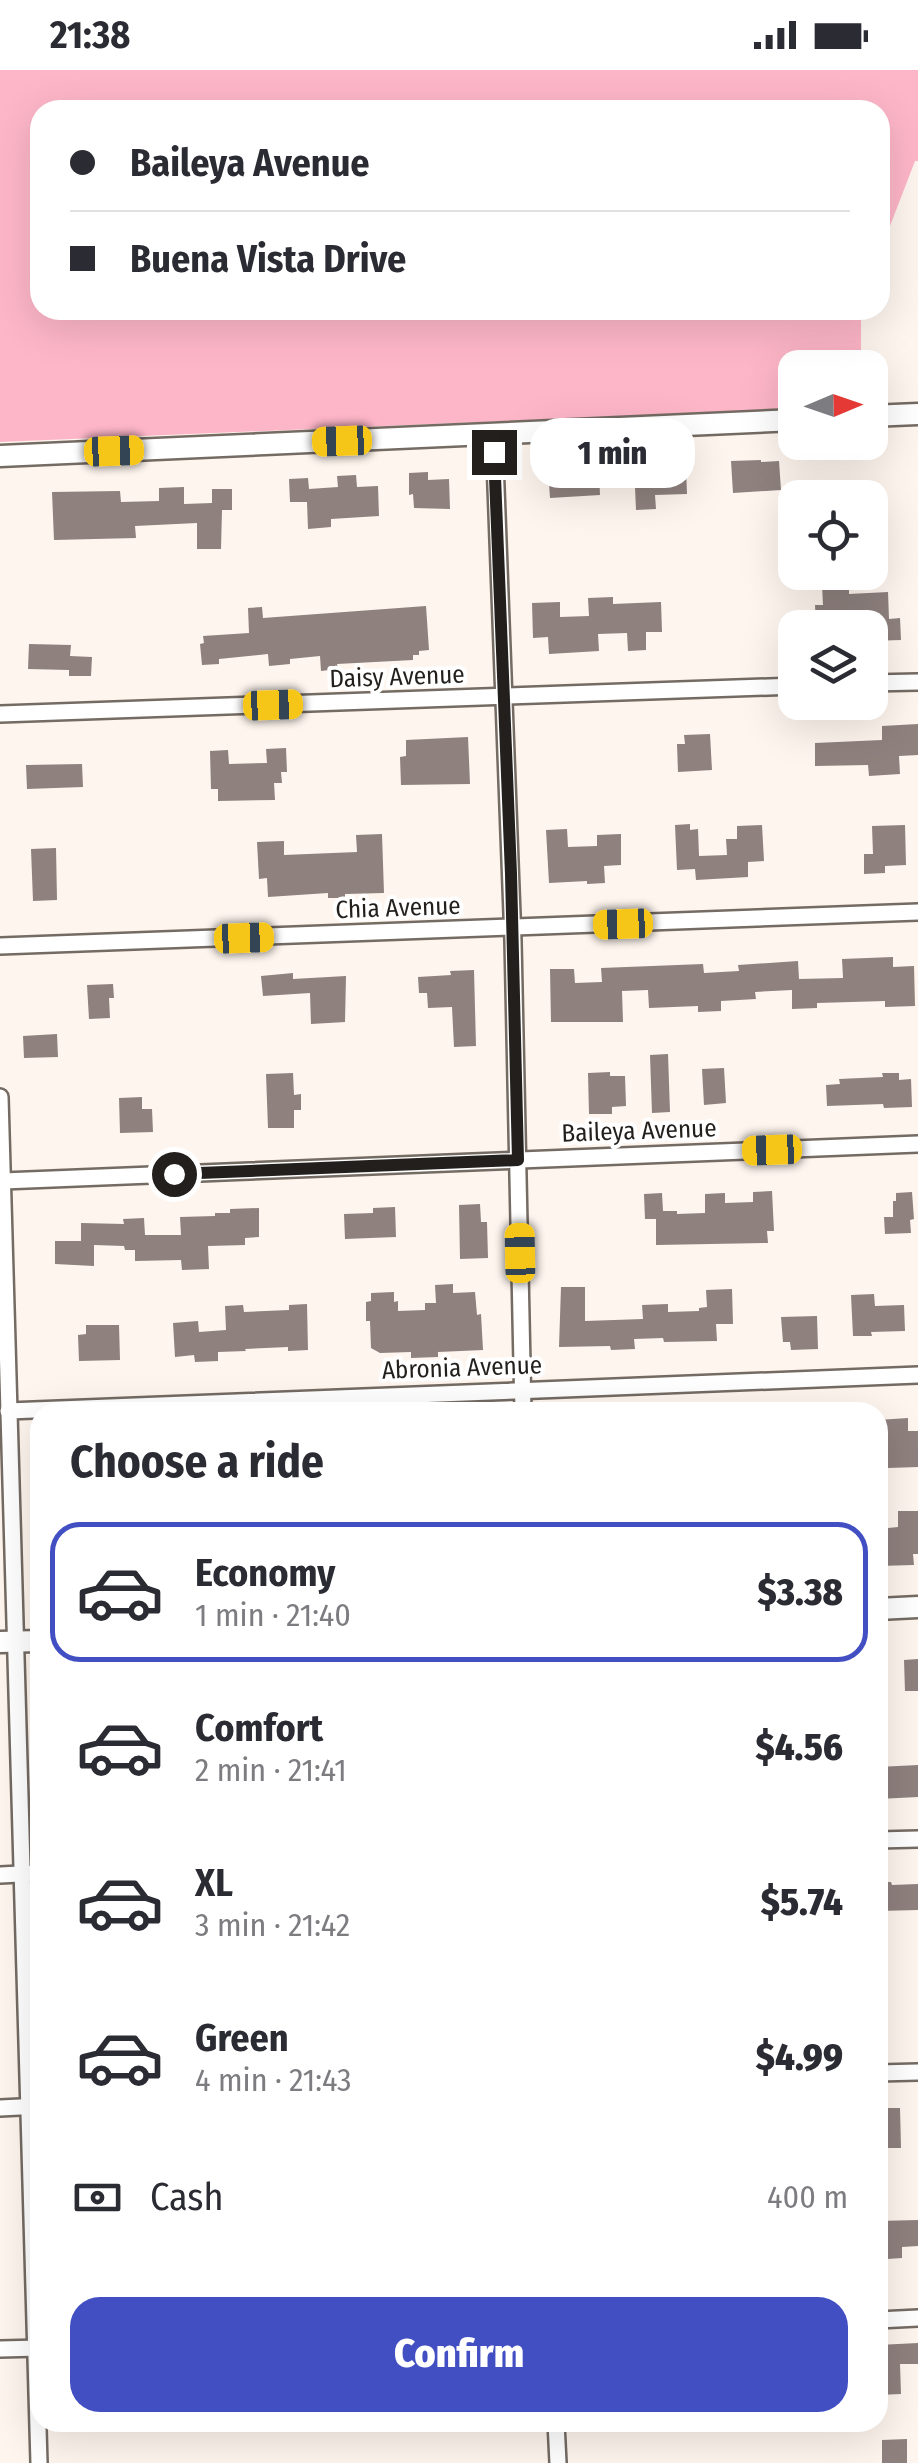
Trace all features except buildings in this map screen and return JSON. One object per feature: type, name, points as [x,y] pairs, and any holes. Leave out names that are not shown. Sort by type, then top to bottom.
[{"type":"street","points":[[888,415],[918,414]]},
{"type":"street","points":[[0,456],[778,421]]},
{"type":"street","points":[[494,434],[513,928],[523,1402]]},
{"type":"street","points":[[888,683],[918,682]]},
{"type":"street","name":"Daisy Avenue","points":[[0,714],[778,687]]},
{"type":"street","name":"Chia Avenue","points":[[0,946],[918,912]]},
{"type":"street","points":[[0,1096],[8,1411],[8,1642],[30,2022]]},
{"type":"street","name":"Baileya Avenue","points":[[2,1181],[918,1144]]},
{"type":"street","name":"Abronia Avenue","points":[[228,1402],[918,1375]]},
{"type":"street","name":"Abronia Avenue","points":[[8,1411],[30,1410]]},
{"type":"street","points":[[888,1609],[918,1608]]},
{"type":"street","points":[[888,1840],[918,1838]]},
{"type":"street","points":[[0,1874],[30,1874]]},
{"type":"street","points":[[888,2073],[918,2072]]},
{"type":"street","points":[[0,2108],[30,2106]]},
{"type":"street","points":[[888,2320],[918,2318]]},
{"type":"street","points":[[0,2349],[30,2348]]},
{"type":"street","points":[[38,2432],[39,2463]]},
{"type":"street","points":[[556,2432],[558,2463]]},
{"type":"shaded area","points":[[0,70],[918,70],[918,161],[890,226],[890,100],[30,100],[30,320],[861,320],[861,350],[778,350],[778,410],[0,442]]},
{"type":"route","points":[[174,1174],[518,1160],[494,452]]}]
